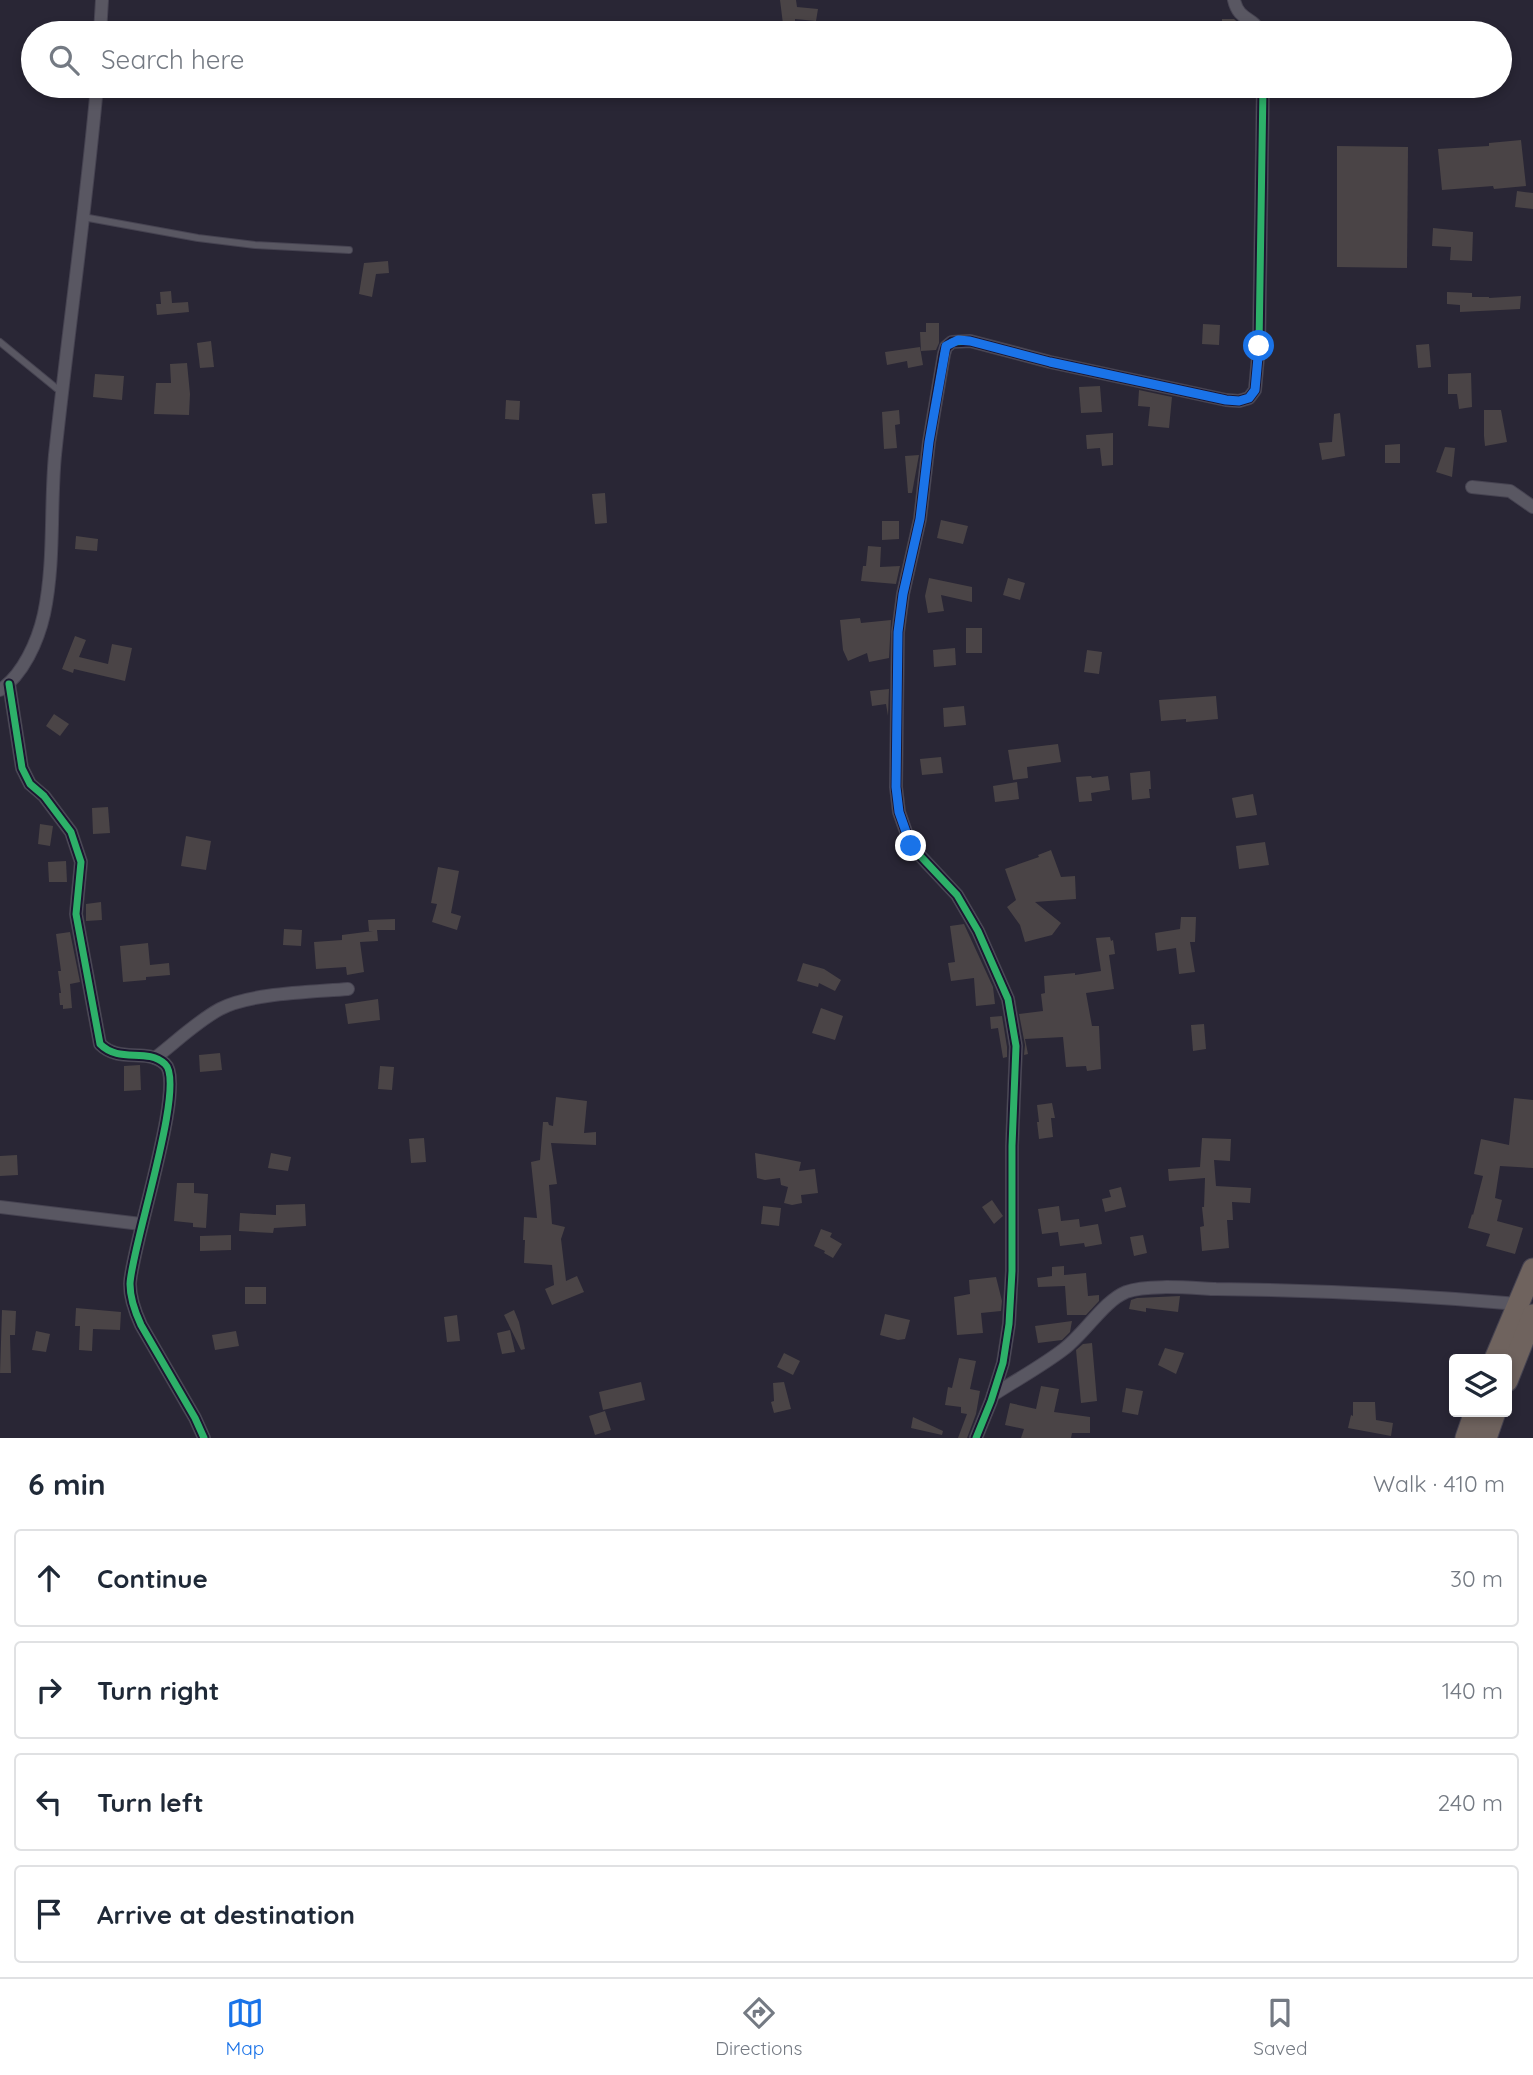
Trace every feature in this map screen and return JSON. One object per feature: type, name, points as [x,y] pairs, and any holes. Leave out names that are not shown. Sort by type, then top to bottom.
[{"type":"highway","points":[[1512,1362],[1533,1269]]},
{"type":"highway","points":[[1499,1354],[1526,1309]]},
{"type":"highway","points":[[1466,1438],[1473,1417]]},
{"type":"highway","points":[[1486,1438],[1493,1417]]},
{"type":"street","points":[[101,21],[102,0]]},
{"type":"street","points":[[1234,0],[1240,15],[1250,21]]},
{"type":"street","points":[[96,98],[55,457],[49,576],[44,615],[30,654],[5,687],[22,768],[30,784],[44,796],[71,832],[81,862],[76,914],[100,1044],[107,1051],[118,1055],[145,1055],[155,1058],[166,1064],[171,1074],[171,1089],[158,1160],[141,1224],[130,1280],[130,1295],[134,1311],[204,1438]]},
{"type":"street","points":[[976,1438],[1003,1363],[1009,1324],[1016,1046],[1013,1021],[1008,999],[978,931],[957,895],[911,846],[899,812],[896,787],[898,632],[920,519],[929,442],[944,354],[946,346],[952,342],[970,341],[1050,362],[1213,397],[1239,401],[1249,398],[1255,390],[1259,346],[1263,98]]},
{"type":"street","points":[[1472,487],[1501,488],[1533,507]]},
{"type":"street","points":[[155,1058],[196,1024],[221,1008],[258,998],[348,989]]},
{"type":"street","points":[[0,1207],[141,1224]]},
{"type":"street","points":[[993,1395],[1064,1349],[1084,1332],[1109,1304],[1129,1291],[1166,1288],[1280,1290],[1464,1299],[1526,1309]]},
{"type":"lane","points":[[83,216],[255,245],[349,250]]},
{"type":"lane","points":[[0,342],[63,393]]},
{"type":"building","points":[[780,0],[796,0],[797,7],[818,9],[816,21],[783,21]]},
{"type":"building","points":[[1521,140],[1526,186],[1442,190],[1438,149],[1489,146],[1489,143]]},
{"type":"building","points":[[1337,146],[1408,147],[1407,268],[1337,267]]},
{"type":"building","points":[[1517,191],[1533,193],[1533,209],[1515,207]]},
{"type":"building","points":[[1433,228],[1473,232],[1472,261],[1450,260],[1451,247],[1432,246]]},
{"type":"building","points":[[388,261],[389,273],[376,274],[372,297],[359,294],[364,263]]},
{"type":"building","points":[[171,291],[172,303],[188,302],[189,312],[157,315],[156,304],[161,304],[160,292]]},
{"type":"building","points":[[1447,292],[1472,293],[1472,297],[1489,298],[1521,296],[1520,309],[1460,312],[1460,305],[1447,304]]},
{"type":"building","points":[[926,323],[939,323],[939,343],[936,350],[921,351],[920,332],[926,332]]},
{"type":"building","points":[[1203,324],[1220,325],[1219,345],[1202,344]]},
{"type":"building","points":[[211,341],[214,367],[200,368],[197,343]]},
{"type":"building","points":[[1429,344],[1431,367],[1418,368],[1416,345]]},
{"type":"building","points":[[920,347],[923,365],[908,368],[907,361],[887,365],[885,352]]},
{"type":"building","points":[[187,363],[189,415],[154,414],[156,383],[171,383],[170,364]]},
{"type":"building","points":[[1471,373],[1472,407],[1459,409],[1457,394],[1448,394],[1448,374]]},
{"type":"building","points":[[95,374],[124,376],[122,400],[93,397]]},
{"type":"building","points":[[1100,386],[1102,412],[1081,413],[1079,387]]},
{"type":"building","points":[[1139,390],[1172,397],[1169,428],[1148,426],[1150,407],[1138,406]]},
{"type":"building","points":[[506,400],[520,401],[519,420],[505,419]]},
{"type":"building","points":[[899,410],[900,424],[895,425],[897,448],[884,449],[882,412]]},
{"type":"building","points":[[1484,410],[1501,410],[1507,442],[1485,446]]},
{"type":"building","points":[[1340,413],[1345,456],[1322,460],[1319,443],[1332,442],[1334,414]]},
{"type":"building","points":[[1113,433],[1113,465],[1102,466],[1100,448],[1087,449],[1086,435]]},
{"type":"building","points":[[1400,444],[1400,463],[1385,463],[1385,445]]},
{"type":"building","points":[[1445,447],[1455,448],[1452,477],[1436,472]]},
{"type":"building","points":[[919,455],[912,493],[908,493],[905,456]]},
{"type":"building","points":[[605,493],[607,523],[595,524],[592,494]]},
{"type":"building","points":[[941,520],[968,526],[963,544],[937,538]]},
{"type":"building","points":[[882,521],[899,521],[899,539],[882,540]]},
{"type":"building","points":[[76,536],[98,539],[97,551],[75,549]]},
{"type":"building","points":[[868,546],[881,547],[880,567],[900,566],[896,584],[861,581]]},
{"type":"building","points":[[929,578],[972,587],[972,602],[941,595],[944,611],[928,613],[925,596]]},
{"type":"building","points":[[1008,578],[1025,583],[1020,600],[1003,595]]},
{"type":"building","points":[[860,618],[861,623],[891,620],[889,658],[869,662],[867,653],[848,661],[843,650],[840,620]]},
{"type":"building","points":[[966,628],[982,628],[982,653],[966,653]]},
{"type":"building","points":[[75,636],[86,640],[79,657],[108,664],[112,644],[132,648],[125,681],[74,669],[73,673],[62,669]]},
{"type":"building","points":[[955,648],[956,665],[934,667],[933,650]]},
{"type":"building","points":[[1087,650],[1102,652],[1099,674],[1084,672]]},
{"type":"building","points":[[889,689],[888,716],[886,704],[872,706],[870,691]]},
{"type":"building","points":[[1216,696],[1218,719],[1161,721],[1159,700]]},
{"type":"building","points":[[964,706],[966,725],[944,727],[943,708]]},
{"type":"building","points":[[54,714],[69,724],[60,736],[46,726]]},
{"type":"building","points":[[1058,744],[1061,762],[1027,767],[1028,778],[1013,780],[1008,750]]},
{"type":"building","points":[[941,757],[943,773],[922,775],[920,759]]},
{"type":"building","points":[[1150,771],[1150,798],[1132,800],[1130,773]]},
{"type":"building","points":[[1108,776],[1110,790],[1091,793],[1092,801],[1079,802],[1076,777]]},
{"type":"building","points":[[1017,782],[1019,799],[995,802],[993,786]]},
{"type":"building","points":[[1253,794],[1257,815],[1236,818],[1232,798]]},
{"type":"building","points":[[108,807],[110,833],[93,834],[92,808]]},
{"type":"building","points":[[40,824],[53,826],[50,846],[38,844]]},
{"type":"building","points":[[186,836],[211,841],[206,870],[181,866]]},
{"type":"building","points":[[1265,842],[1269,865],[1239,869],[1236,846]]},
{"type":"building","points":[[1051,850],[1061,877],[1075,876],[1076,899],[1035,902],[1061,923],[1052,935],[1025,942],[1020,925],[1007,907],[1016,900],[1005,869]]},
{"type":"building","points":[[66,861],[67,882],[49,882],[48,862]]},
{"type":"building","points":[[438,867],[459,871],[451,913],[461,916],[457,930],[432,922],[437,904],[431,903]]},
{"type":"building","points":[[101,902],[102,920],[86,921],[86,904]]},
{"type":"building","points":[[1181,917],[1196,917],[1195,942],[1190,942],[1195,972],[1179,974],[1176,948],[1157,951],[1155,933],[1180,929]]},
{"type":"building","points":[[395,919],[395,930],[377,930],[378,941],[360,942],[364,972],[347,975],[346,967],[316,969],[314,942],[342,940],[342,935],[373,931],[369,931],[368,920]]},
{"type":"building","points":[[964,924],[993,987],[995,1004],[976,1006],[974,978],[951,981],[948,963],[955,962],[950,926]]},
{"type":"building","points":[[284,929],[302,930],[301,946],[283,945]]},
{"type":"building","points":[[70,932],[80,982],[70,984],[72,1008],[63,1009],[63,1005],[60,1005],[58,971],[61,971],[56,934]]},
{"type":"building","points":[[1110,937],[1115,954],[1109,955],[1114,989],[1086,993],[1092,1026],[1099,1026],[1101,1069],[1087,1071],[1086,1066],[1066,1067],[1063,1037],[1025,1039],[1028,1054],[1024,1055],[1025,1045],[1019,1014],[1043,1011],[1041,994],[1045,993],[1044,976],[1101,971],[1096,938]]},
{"type":"building","points":[[148,943],[150,965],[169,963],[170,975],[123,982],[120,946]]},
{"type":"building","points":[[803,963],[824,969],[841,980],[835,991],[819,983],[818,987],[797,981]]},
{"type":"building","points":[[378,999],[380,1020],[348,1024],[345,1004]]},
{"type":"building","points":[[821,1008],[843,1016],[835,1040],[812,1033]]},
{"type":"building","points":[[1002,1016],[1007,1047],[1007,1057],[1003,1058],[998,1028],[991,1029],[990,1017]]},
{"type":"building","points":[[1204,1024],[1206,1049],[1193,1051],[1191,1025]]},
{"type":"building","points":[[220,1053],[222,1070],[200,1072],[199,1055]]},
{"type":"building","points":[[140,1065],[141,1090],[124,1091],[124,1066]]},
{"type":"building","points":[[380,1066],[394,1067],[392,1090],[378,1089]]},
{"type":"building","points":[[556,1097],[587,1101],[584,1133],[596,1132],[596,1145],[551,1143],[557,1184],[549,1185],[552,1224],[565,1227],[561,1239],[566,1281],[577,1276],[584,1292],[552,1305],[545,1289],[554,1285],[552,1265],[524,1263],[523,1240],[524,1217],[537,1218],[531,1162],[540,1160],[543,1122],[553,1126]]},
{"type":"building","points":[[1514,1098],[1533,1100],[1533,1168],[1500,1166],[1495,1198],[1502,1200],[1497,1221],[1523,1228],[1515,1254],[1486,1246],[1490,1234],[1468,1228],[1483,1176],[1474,1174],[1481,1139],[1509,1145]]},
{"type":"building","points":[[1052,1103],[1055,1118],[1051,1118],[1053,1137],[1039,1139],[1037,1105]]},
{"type":"building","points":[[424,1138],[426,1162],[411,1163],[409,1139]]},
{"type":"building","points":[[1202,1138],[1231,1139],[1230,1161],[1214,1160],[1216,1186],[1251,1188],[1250,1203],[1232,1202],[1233,1220],[1227,1220],[1229,1248],[1202,1251],[1200,1227],[1204,1226],[1202,1207],[1205,1178],[1169,1181],[1168,1169],[1200,1167]]},
{"type":"building","points":[[271,1153],[291,1157],[288,1171],[268,1168]]},
{"type":"building","points":[[755,1153],[801,1162],[799,1171],[815,1169],[818,1193],[801,1195],[802,1203],[784,1203],[788,1187],[781,1185],[780,1178],[757,1178]]},
{"type":"building","points":[[17,1155],[18,1175],[0,1176],[0,1156]]},
{"type":"building","points":[[177,1183],[194,1183],[194,1193],[208,1194],[206,1228],[193,1227],[193,1223],[174,1221]]},
{"type":"building","points":[[1121,1187],[1126,1207],[1105,1212],[1102,1199],[1111,1197],[1109,1190]]},
{"type":"building","points":[[992,1200],[1003,1216],[994,1224],[982,1207]]},
{"type":"building","points":[[305,1204],[306,1226],[274,1228],[273,1233],[239,1231],[240,1213],[276,1215],[276,1205]]},
{"type":"building","points":[[763,1206],[781,1208],[779,1226],[761,1224]]},
{"type":"building","points":[[1059,1206],[1061,1221],[1079,1219],[1080,1227],[1098,1224],[1102,1244],[1085,1247],[1084,1243],[1060,1246],[1058,1232],[1042,1234],[1038,1209]]},
{"type":"building","points":[[821,1229],[832,1233],[830,1237],[842,1244],[833,1258],[814,1246]]},
{"type":"building","points":[[231,1235],[231,1250],[200,1251],[200,1236]]},
{"type":"building","points":[[1143,1235],[1147,1253],[1134,1256],[1130,1237]]},
{"type":"building","points":[[1064,1266],[1064,1275],[1086,1273],[1088,1296],[1099,1295],[1099,1301],[1086,1315],[1067,1315],[1065,1286],[1038,1287],[1037,1278],[1052,1276],[1052,1267]]},
{"type":"building","points":[[996,1277],[1002,1301],[1001,1311],[981,1313],[983,1333],[957,1335],[954,1297],[970,1294],[969,1280]]},
{"type":"building","points":[[245,1287],[266,1287],[266,1304],[245,1304]]},
{"type":"building","points":[[1180,1296],[1178,1312],[1129,1309],[1131,1300],[1137,1298]]},
{"type":"building","points":[[76,1308],[121,1312],[120,1330],[93,1329],[92,1351],[79,1350],[80,1326],[75,1326]]},
{"type":"building","points":[[2,1310],[16,1311],[15,1335],[10,1335],[11,1373],[0,1373]]},
{"type":"building","points":[[514,1310],[525,1349],[521,1350],[504,1315]]},
{"type":"building","points":[[885,1314],[910,1320],[905,1339],[880,1335]]},
{"type":"building","points":[[457,1315],[460,1341],[447,1342],[444,1317]]},
{"type":"building","points":[[1072,1321],[1070,1332],[1062,1340],[1038,1343],[1035,1326]]},
{"type":"building","points":[[510,1330],[515,1352],[502,1354],[497,1333]]},
{"type":"building","points":[[36,1331],[50,1334],[46,1352],[32,1350]]},
{"type":"building","points":[[236,1331],[239,1346],[215,1350],[212,1335]]},
{"type":"building","points":[[1092,1343],[1097,1401],[1081,1403],[1076,1350],[1083,1344]]},
{"type":"building","points":[[1165,1348],[1184,1353],[1176,1374],[1158,1365]]},
{"type":"building","points":[[784,1353],[800,1361],[793,1375],[777,1367]]},
{"type":"building","points":[[959,1358],[976,1361],[970,1389],[980,1391],[976,1414],[967,1438],[958,1438],[967,1414],[961,1413],[961,1407],[945,1405],[948,1387],[952,1388]]},
{"type":"building","points":[[641,1382],[645,1400],[603,1410],[599,1392]]},
{"type":"building","points":[[784,1382],[791,1409],[774,1413],[771,1402],[774,1401],[773,1383]]},
{"type":"building","points":[[1041,1386],[1059,1389],[1054,1412],[1090,1417],[1090,1433],[1072,1433],[1071,1438],[1021,1438],[1024,1429],[1005,1425],[1010,1403],[1036,1409]]},
{"type":"building","points":[[1126,1388],[1143,1391],[1138,1415],[1122,1412]]},
{"type":"building","points":[[1353,1402],[1375,1402],[1376,1420],[1393,1423],[1391,1436],[1348,1428],[1351,1415],[1353,1416]]},
{"type":"building","points":[[605,1411],[611,1430],[595,1435],[589,1416]]},
{"type":"building","points":[[913,1417],[943,1431],[942,1435],[911,1428]]},
{"type":"cycle path","points":[[976,1438],[1003,1363],[1009,1324],[1016,1046],[1008,999],[978,931],[957,895],[911,846],[899,812],[896,787],[898,632],[903,594],[920,519],[929,442],[944,354],[946,347],[952,342],[970,341],[1050,362],[1226,400],[1239,401],[1249,398],[1255,390],[1259,346],[1263,98]]},
{"type":"cycle path","points":[[9,684],[22,768],[30,784],[44,796],[71,832],[81,862],[76,914],[100,1044],[116,1053],[158,1059],[165,1064],[170,1077],[164,1132],[133,1265],[130,1290],[141,1325],[204,1438]]},
{"type":"route","points":[[911,846],[899,812],[896,787],[898,632],[903,594],[920,519],[929,442],[946,346],[958,340],[970,341],[1050,362],[1239,401],[1249,398],[1255,390],[1259,346]]}]
